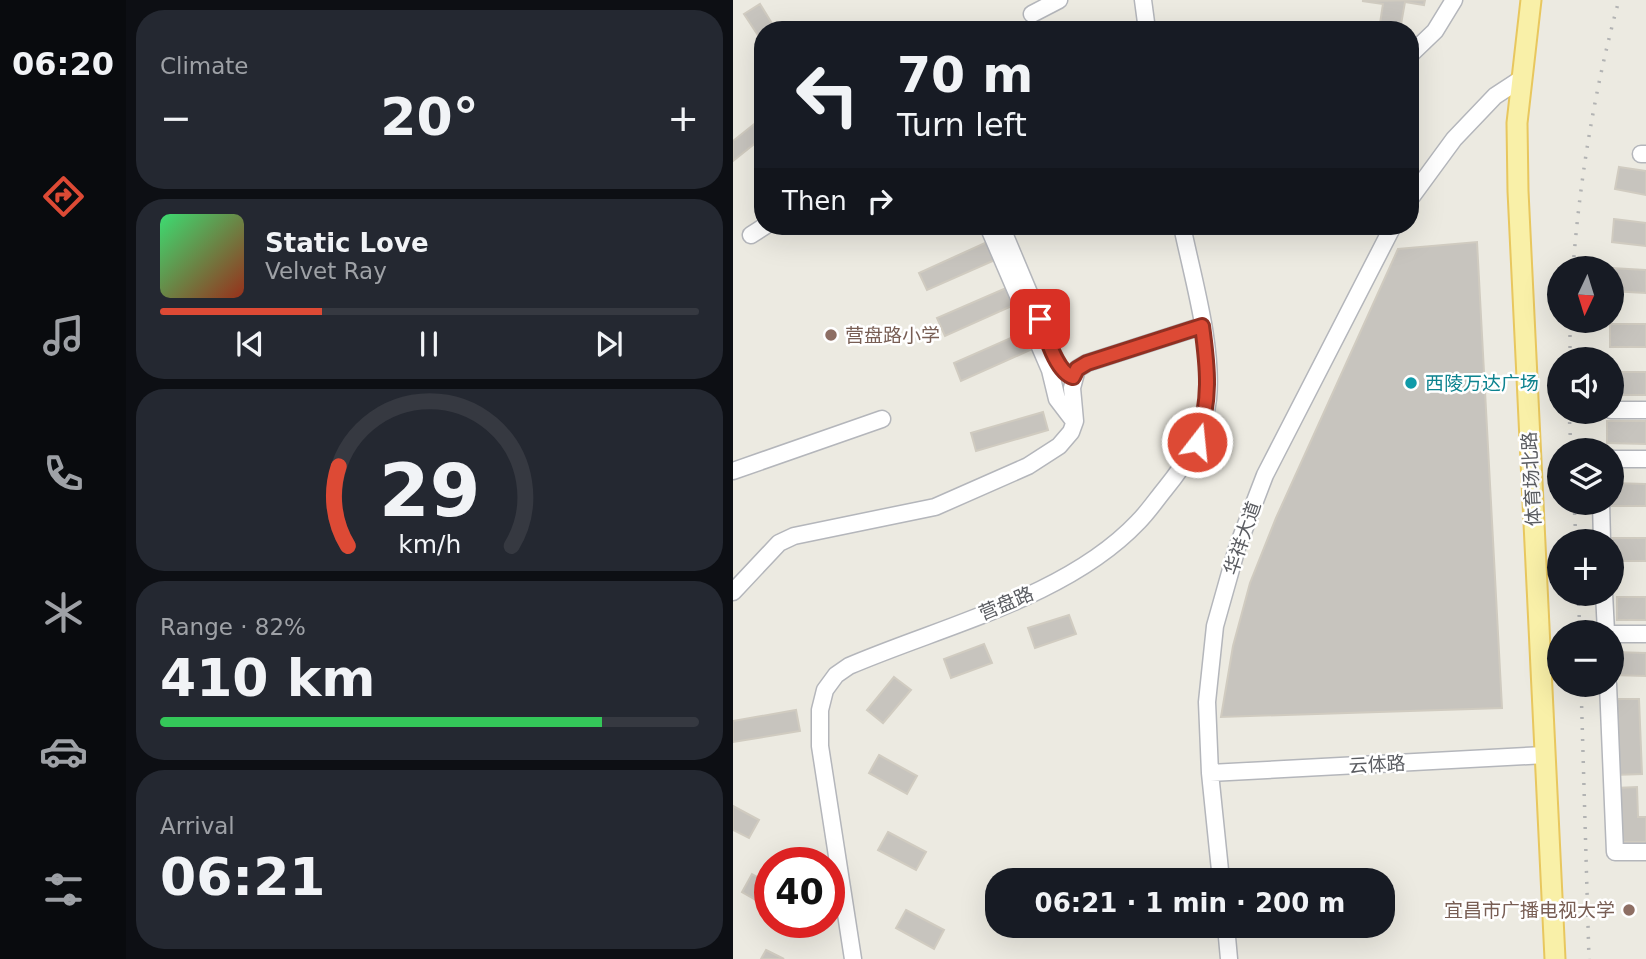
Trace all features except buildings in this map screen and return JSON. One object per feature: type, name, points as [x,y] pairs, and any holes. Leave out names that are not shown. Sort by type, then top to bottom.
[{"type":"main road","name":"体育场北路","points":[[1530,0],[1517,123],[1519,228],[1555,959]]},
{"type":"main road","name":"体育场北路","points":[[1539,0],[1531,78],[1528,187],[1565,959]]},
{"type":"street","points":[[1032,13],[1059,0]]},
{"type":"street","points":[[1143,0],[1146,21]]},
{"type":"street","points":[[1419,46],[1435,31],[1454,0]]},
{"type":"street","points":[[1419,187],[1454,139],[1494,96],[1521,79]]},
{"type":"street","points":[[992,235],[1050,370],[1057,399],[1075,421]]},
{"type":"street","points":[[1005,235],[1060,368],[1065,375],[1073,377]]},
{"type":"street","name":"营盘路","points":[[853,959],[820,746],[820,710],[825,690],[836,675],[849,666],[1016,601],[1079,568],[1138,523],[1184,466],[1197,442],[1204,420],[1208,398],[1208,371],[1184,235]]},
{"type":"street","name":"华祥大道","points":[[1220,868],[1210,773],[1207,702],[1214,639],[1237,548],[1265,475],[1388,235]]},
{"type":"street","points":[[733,592],[779,543],[794,536],[935,507],[1028,466],[1059,446],[1071,432],[1075,421],[1072,402],[1073,377],[1077,369],[1087,363],[1202,326]]},
{"type":"street","points":[[1624,410],[1646,410]]},
{"type":"street","points":[[733,471],[882,419]]},
{"type":"street","points":[[1624,459],[1646,459]]},
{"type":"street","points":[[1624,634],[1646,634]]},
{"type":"street","points":[[1609,697],[1615,852],[1646,852]]},
{"type":"street","name":"云体路","points":[[1210,773],[1545,755]]},
{"type":"street","points":[[1227,938],[1229,959]]},
{"type":"railway","points":[[1574,256],[1590,132],[1619,0]]},
{"type":"railway","points":[[1570,333],[1570,347]]},
{"type":"railway","points":[[1570,424],[1570,438]]},
{"type":"railway","points":[[1575,515],[1575,529]]},
{"type":"railway","points":[[1579,606],[1579,620]]},
{"type":"railway","points":[[1581,697],[1589,959]]},
{"type":"place","name":"营盘路小学","points":[[831,335]]},
{"type":"place","name":"西陵万达广场","points":[[1411,383]]},
{"type":"place","name":"宜昌市广播电视大学","points":[[1629,910]]},
{"type":"route","points":[[1040,319],[1060,368],[1065,375],[1073,377],[1077,369],[1087,363],[1202,326],[1208,371],[1208,398],[1197,442]]}]
